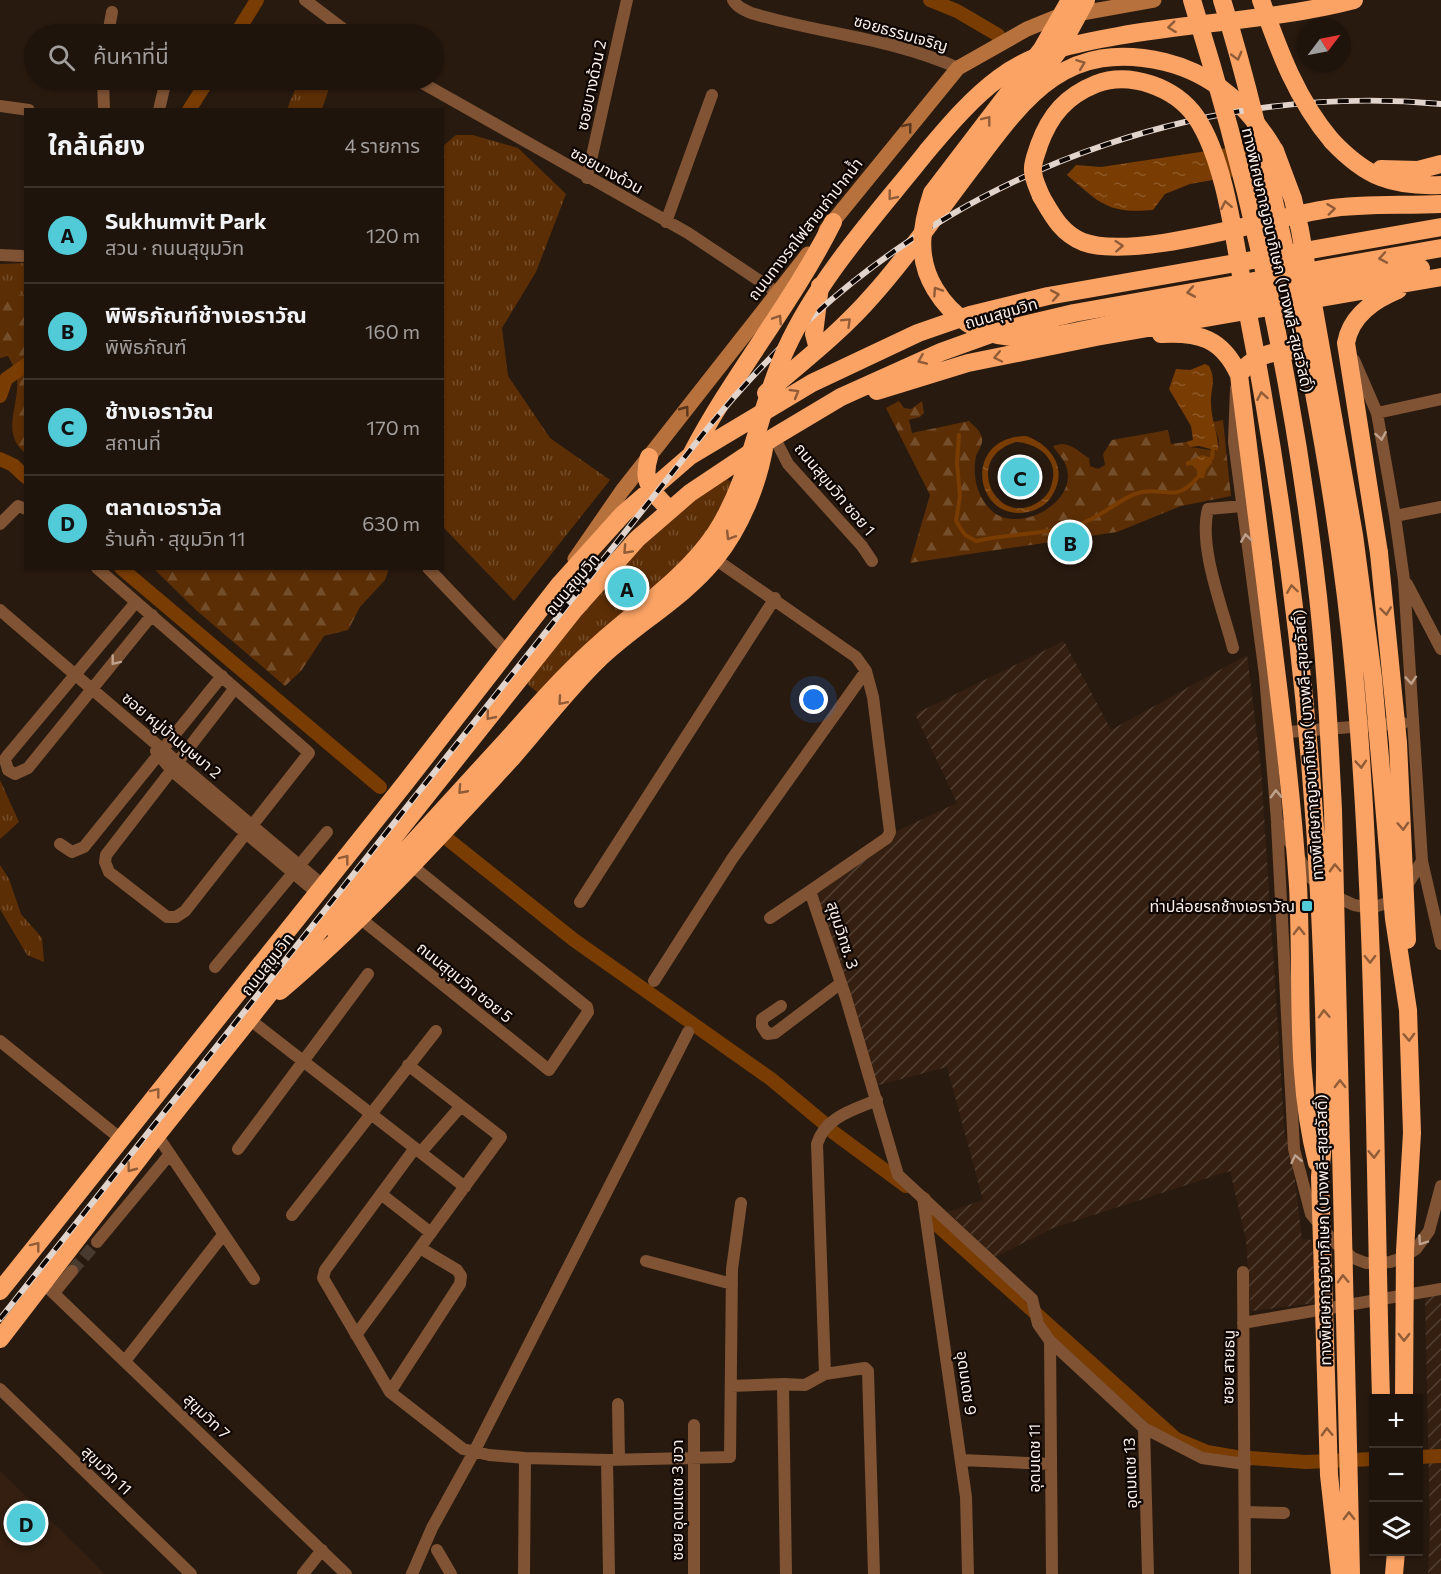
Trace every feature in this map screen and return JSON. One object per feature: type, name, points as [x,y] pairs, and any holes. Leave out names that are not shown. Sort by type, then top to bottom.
[{"type":"highway","points":[[1070,0],[1042,49],[932,193],[925,214],[921,240],[926,270],[940,297],[970,324],[990,333],[1034,339],[1441,265]]},
{"type":"highway","points":[[709,444],[818,349],[873,295],[1059,50],[1086,0]]},
{"type":"highway","name":"ทางพิเศษกาญจนาภิเษก (บางพลี-สุขสวัสดิ์)","points":[[1192,0],[1228,124],[1276,331],[1300,458],[1317,584],[1327,689],[1337,906],[1351,1574]]},
{"type":"highway","name":"ทางพิเศษกาญจนาภิเษก (บางพลี-สุขสวัสดิ์)","points":[[1222,0],[1257,129],[1301,321],[1342,563],[1355,681],[1364,803],[1381,1394]]},
{"type":"highway","points":[[1261,0],[1299,95],[1315,121],[1348,158],[1373,176],[1389,181],[1441,185]]},
{"type":"highway","points":[[254,1013],[598,644],[693,563],[715,534],[740,487],[767,398],[786,348],[815,297],[838,262],[955,118],[1000,77],[1044,53],[1069,45],[1149,30],[1301,10],[1354,0]]},
{"type":"highway","points":[[1016,108],[1047,81],[1090,60],[1131,57],[1165,62],[1197,73],[1238,102],[1264,132],[1284,172],[1300,230],[1354,535],[1374,689],[1394,919],[1408,1010]]},
{"type":"highway","points":[[1340,1574],[1329,1475],[1320,1177],[1325,1129],[1325,1032],[1310,748],[1274,463],[1221,180],[1206,134],[1195,115],[1181,100],[1143,81],[1112,80],[1095,84],[1068,99],[1048,123],[1035,157],[1033,171],[1041,196],[1057,223],[1071,236],[1108,247],[1198,236],[1327,209],[1441,204]]},
{"type":"highway","points":[[1348,158],[1381,169],[1403,171],[1441,164]]},
{"type":"highway","points":[[818,349],[814,334],[822,272],[833,222]]},
{"type":"highway","points":[[690,456],[710,420],[790,299],[833,222]]},
{"type":"highway","name":"ถนนสุขุมวิท","points":[[0,1292],[559,585],[600,537],[690,456],[812,383],[918,333],[970,315],[1048,296],[1441,227]]},
{"type":"highway","name":"ถนนสุขุมวิท","points":[[0,1339],[49,1288],[157,1135],[575,609],[616,562],[669,509],[797,423],[895,371],[1002,330],[1074,313],[1441,248]]},
{"type":"highway","points":[[797,423],[882,389],[934,372],[1096,336],[1441,277]]},
{"type":"highway","points":[[1404,1394],[1405,1251],[1412,1133],[1402,798],[1379,553],[1346,343],[1352,324],[1366,309],[1390,294],[1422,280]]},
{"type":"highway","points":[[1096,336],[1173,333],[1205,338],[1226,352],[1239,375],[1263,564],[1298,886],[1306,1109],[1320,1177]]},
{"type":"highway","points":[[1239,375],[1249,363],[1283,350],[1314,351],[1319,357],[1356,591],[1371,725]]},
{"type":"highway","points":[[254,1013],[361,919],[512,758],[598,660],[677,596],[716,559],[739,521],[770,440]]},
{"type":"highway","points":[[649,457],[645,474],[650,490],[669,509]]},
{"type":"highway","points":[[198,1040],[219,1056]]},
{"type":"highway","points":[[1386,1556],[1386,1574]]},
{"type":"highway","points":[[1394,1574],[1396,1556]]},
{"type":"main road","name":"ถนนทางรถไฟสายเก่าปากน้ำ","points":[[559,585],[589,536],[649,457],[833,222],[958,68],[1027,29],[1054,18],[1150,0]]},
{"type":"street","points":[[305,0],[337,24]]},
{"type":"street","name":"ซอยบางด้วน 2","points":[[587,178],[627,0]]},
{"type":"street","name":"ซอยธรรมเจริญ","points":[[733,0],[753,13],[892,39],[958,68]]},
{"type":"street","points":[[110,24],[112,12]]},
{"type":"street","points":[[103,90],[104,108]]},
{"type":"street","points":[[159,108],[164,90]]},
{"type":"street","name":"ซอยบางด้วน","points":[[434,90],[666,222],[778,293]]},
{"type":"street","points":[[666,222],[712,95]]},
{"type":"street","points":[[0,106],[24,109]]},
{"type":"street","points":[[0,255],[22,256]]},
{"type":"street","points":[[1346,343],[1377,413],[1395,516],[1404,580],[1422,861],[1435,895],[1441,944]]},
{"type":"street","points":[[1239,375],[1234,399],[1234,442],[1271,726],[1294,1149],[1311,1214],[1334,1242],[1353,1258],[1366,1263],[1390,1262],[1416,1249],[1429,1231],[1441,1186]]},
{"type":"street","points":[[1377,413],[1441,399]]},
{"type":"street","name":"ถนนสุขุมวิท ซอย 1","points":[[770,440],[788,464],[862,546],[872,561]]},
{"type":"street","points":[[0,524],[13,508],[18,506],[24,508]]},
{"type":"street","points":[[1233,648],[1205,546],[1206,516],[1208,509],[1242,506]]},
{"type":"street","points":[[1395,516],[1441,507]]},
{"type":"street","name":"สุขุมวิทซ. 3","points":[[716,559],[776,598],[856,657],[866,671],[873,697],[890,832],[886,838],[810,891],[841,983],[897,1173],[924,1202],[1032,1299],[1038,1324]]},
{"type":"street","points":[[98,570],[152,615],[236,688],[309,753],[185,911],[176,917],[167,917],[109,872],[105,862],[106,855],[236,688]]},
{"type":"street","points":[[430,570],[506,650]]},
{"type":"street","points":[[1404,580],[1441,650]]},
{"type":"street","points":[[580,902],[776,598]]},
{"type":"street","points":[[136,602],[5,759],[8,770],[15,774],[28,768],[152,615]]},
{"type":"street","name":"ซอย หมู่บ้านบุษบา 2","points":[[1,613],[93,689],[161,753],[320,890]]},
{"type":"street","points":[[654,981],[732,859],[866,671]]},
{"type":"street","points":[[60,844],[72,852],[79,851],[222,676]]},
{"type":"street","points":[[1271,726],[1280,732],[1288,732],[1413,723]]},
{"type":"street","points":[[1277,821],[1311,878],[1330,894],[1354,905],[1370,908],[1391,902],[1404,890],[1422,861]]},
{"type":"street","points":[[215,967],[327,832]]},
{"type":"street","name":"ถนนสุขุมวิท ซอย 5","points":[[361,919],[549,1070],[588,1012],[587,1008],[411,865]]},
{"type":"street","points":[[770,918],[810,891]]},
{"type":"street","points":[[238,1149],[368,974]]},
{"type":"street","points":[[781,1006],[762,1019],[762,1026],[767,1034],[775,1033],[841,983]]},
{"type":"street","points":[[254,1013],[304,1061],[465,1186]]},
{"type":"street","points":[[292,1215],[436,1030]]},
{"type":"street","points":[[412,1574],[432,1528],[474,1452],[688,1032]]},
{"type":"street","points":[[0,1041],[121,1139]]},
{"type":"street","points":[[356,1335],[501,1137],[408,1065]]},
{"type":"street","points":[[825,1374],[817,1144],[820,1131],[828,1124],[848,1111],[877,1100]]},
{"type":"street","points":[[461,1106],[418,1150],[381,1194],[325,1270],[323,1278],[390,1392],[463,1449],[525,1458],[613,1460],[730,1457],[732,1284],[741,1203]]},
{"type":"street","points":[[157,1135],[254,1279]]},
{"type":"street","points":[[97,1242],[170,1154]]},
{"type":"street","points":[[381,1194],[431,1233]]},
{"type":"street","name":"อุดมเดช 9","points":[[924,1202],[966,1497],[968,1574]]},
{"type":"street","points":[[125,1361],[223,1235]]},
{"type":"street","points":[[390,1392],[460,1284],[461,1276],[457,1270],[420,1248]]},
{"type":"street","points":[[646,1261],[732,1284]]},
{"type":"street","points":[[49,1288],[72,1271]]},
{"type":"street","points":[[1243,1272],[1243,1323]]},
{"type":"street","name":"สุขุมวิท 7","points":[[49,1288],[346,1574]]},
{"type":"street","name":"ซอย สายธนู","points":[[1245,1574],[1243,1323],[1441,1289]]},
{"type":"street","name":"อุดมเดช 13","points":[[1038,1324],[1050,1341],[1144,1428],[1148,1574]]},
{"type":"street","name":"อุดมเดช 11","points":[[1050,1341],[1052,1574]]},
{"type":"street","points":[[731,1386],[805,1385],[825,1374],[865,1368],[868,1371],[874,1574]]},
{"type":"street","points":[[784,1384],[786,1574]]},
{"type":"street","name":"สุขุมวิท 11","points":[[0,1389],[191,1574]]},
{"type":"street","points":[[609,1574],[613,1460],[618,1404]]},
{"type":"street","name":"ซอย อุดมเดช 3 ขวา","points":[[694,1425],[694,1574]]},
{"type":"street","points":[[1144,1428],[1202,1458],[1245,1464]]},
{"type":"street","points":[[524,1574],[525,1458]]},
{"type":"street","points":[[961,1460],[1051,1464]]},
{"type":"street","points":[[1245,1512],[1284,1513]]},
{"type":"street","points":[[303,1574],[322,1550]]},
{"type":"street","points":[[437,1550],[450,1574]]},
{"type":"shaded area","points":[[1064,641],[1111,730],[1247,655],[1261,768],[1285,1139],[1290,1139],[1302,1239],[1312,1240],[1315,1303],[1251,1311],[1246,1240],[1230,1171],[1053,1228],[995,1257],[948,1212],[983,1200],[947,1067],[875,1086],[813,891],[897,831],[957,803],[915,714]]},
{"type":"shaded area","points":[[1441,1294],[1441,1574],[1428,1574],[1430,1531],[1425,1296]]},
{"type":"shaded area","points":[[0,1471],[105,1574],[0,1574]]},
{"type":"green space","points":[[295,90],[329,90],[322,108],[287,108]]},
{"type":"green space","points":[[456,135],[473,135],[518,148],[566,194],[536,272],[502,328],[508,376],[550,438],[610,480],[514,601],[444,528],[444,145]]},
{"type":"green space","points":[[24,263],[24,295],[0,295],[0,264]]},
{"type":"green space","points":[[4,293],[24,295],[24,452],[18,445],[12,427],[17,388],[16,372],[8,356],[0,358],[0,295]]},
{"type":"green space","points":[[899,401],[904,408],[911,409],[922,401],[924,413],[920,417],[909,420],[912,433],[969,421],[977,429],[982,436],[975,464],[975,478],[979,493],[992,511],[1003,517],[1016,519],[1030,517],[1043,512],[1063,494],[1067,482],[1067,469],[1053,446],[1064,444],[1072,447],[1089,458],[1090,466],[1098,469],[1105,465],[1103,454],[1112,440],[1168,430],[1171,444],[1186,442],[1190,447],[1218,451],[1219,440],[1213,422],[1223,420],[1231,496],[1181,506],[1117,532],[910,563],[930,495],[886,408]]},
{"type":"green space","points":[[719,474],[739,487],[715,534],[544,698],[520,678],[575,609]]},
{"type":"green space","points":[[155,570],[389,570],[385,580],[360,607],[348,630],[324,636],[301,671],[285,686],[196,610]]},
{"type":"green space","points":[[0,780],[19,822],[0,839]]},
{"type":"green space","points":[[0,865],[9,879],[21,914],[42,938],[44,962],[27,955],[0,909]]},
{"type":"water","points":[[1247,145],[1252,173],[1190,184],[1165,194],[1153,210],[1137,211],[1114,208],[1088,193],[1067,175],[1076,165],[1101,167]]},
{"type":"water","points":[[1205,364],[1209,366],[1213,376],[1211,409],[1218,451],[1199,446],[1190,447],[1186,442],[1193,440],[1191,426],[1169,389],[1176,369],[1190,370]]},
{"type":"water","points":[[1026,436],[1035,440],[1049,451],[1058,467],[1059,475],[1053,494],[1048,501],[1035,510],[1010,512],[996,505],[986,493],[982,478],[984,463],[991,450],[1005,440]],"holes":[[[1016,442],[1032,445],[1045,454],[1053,474],[1048,493],[1035,504],[1021,508],[1008,506],[998,498],[991,487],[988,474],[991,462],[1000,450]]]},
{"type":"water","points":[[1202,455],[1212,458],[1212,463],[1206,470],[1204,478],[1197,478],[1197,470],[1192,465],[1186,466],[1186,462]]},
{"type":"waterway","points":[[242,24],[257,0]]},
{"type":"waterway","points":[[930,0],[957,11],[998,35]]},
{"type":"waterway","points":[[190,108],[202,90]]},
{"type":"waterway","points":[[0,396],[6,379],[24,366]]},
{"type":"waterway","points":[[959,435],[957,463],[960,496],[956,521],[965,535],[976,541],[1052,531],[1077,525],[1130,496],[1146,491],[1174,493],[1182,491],[1197,478]]},
{"type":"waterway","points":[[1212,458],[1213,449]]},
{"type":"waterway","points":[[0,459],[13,465],[24,475]]},
{"type":"waterway","points":[[123,570],[380,787]]},
{"type":"waterway","points":[[450,841],[574,940],[771,1079],[825,1124]]},
{"type":"waterway","points":[[833,1132],[906,1186]]},
{"type":"waterway","points":[[924,1199],[936,1224],[1176,1439],[1207,1452],[1236,1457]]},
{"type":"waterway","points":[[1423,1457],[1440,1456]]},
{"type":"waterway","points":[[1250,1458],[1306,1462],[1369,1459]]},
{"type":"tunnel","points":[[72,1271],[97,1242]]},
{"type":"railway","points":[[0,1319],[707,429],[758,371],[813,316],[879,262],[950,215],[1026,176],[1105,145],[1187,122],[1271,107],[1356,101],[1441,104]]},
{"type":"place","name":"ช้างเอราวัณ","points":[[1020,477]]},
{"type":"place","name":"พิพิธภัณฑ์ช้างเอราวัณ","points":[[1070,542]]},
{"type":"place","name":"Sukhumvit Park","points":[[627,588]]},
{"type":"place","name":"ท่าปล่อยรถช้างเอราวัณ","points":[[1307,906]]},
{"type":"place","name":"ตลาดเอราวัล","points":[[26,1523]]}]
